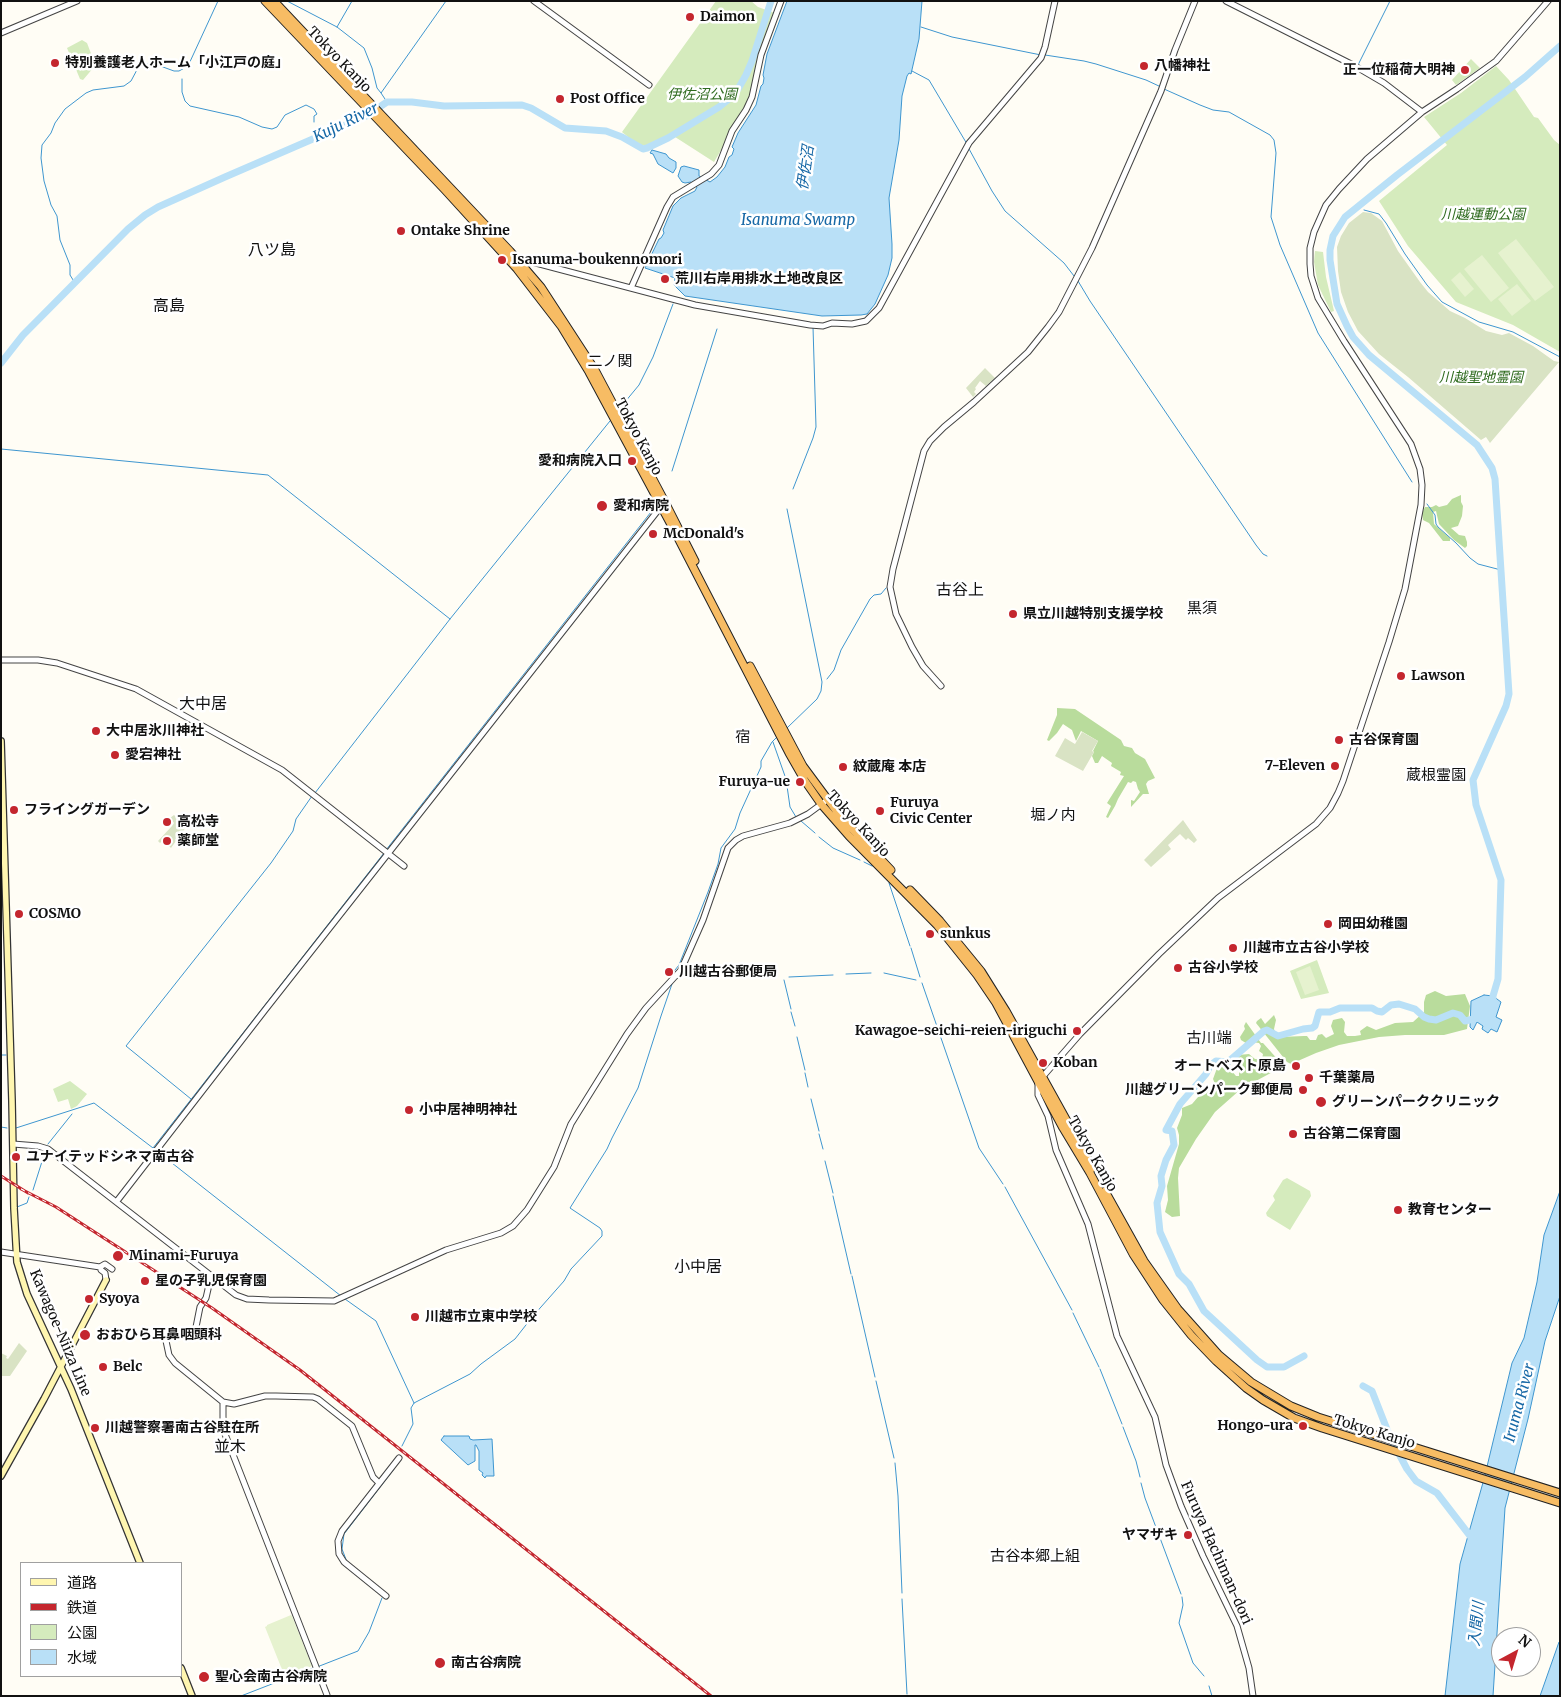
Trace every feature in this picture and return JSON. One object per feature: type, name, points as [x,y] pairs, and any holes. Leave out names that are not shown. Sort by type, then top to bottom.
[{"type":"highway","name":"Tokyo Kanjo","points":[[265,1],[388,122],[552,302],[588,358],[805,781],[940,921],[981,971],[1006,1011],[1040,1080],[1156,1284],[1191,1335],[1222,1367],[1258,1396],[1287,1414],[1322,1428],[1560,1503]]},
{"type":"highway","name":"Tokyo Kanjo","points":[[274,1],[371,107],[378,118],[519,266]]},
{"type":"highway","name":"Tokyo Kanjo","points":[[1156,1284],[1219,1355],[1251,1382],[1290,1406],[1327,1420],[1560,1493]]},
{"type":"main road","name":"Kawagoe-Niiza Line","points":[[1,741],[16,1255],[27,1294],[61,1367],[140,1562]]},
{"type":"main road","points":[[1,1476],[61,1367],[106,1277]]},
{"type":"main road","points":[[182,1671],[192,1696]]},
{"type":"street","points":[[1,33],[77,1]]},
{"type":"street","points":[[534,1],[649,85]]},
{"type":"street","points":[[631,288],[666,207],[673,197],[705,178],[719,165],[732,132],[752,97],[761,55],[781,1]]},
{"type":"street","points":[[519,266],[532,262],[695,305],[810,325],[852,324],[866,321],[879,308],[969,143],[1040,58],[1045,47],[1055,1]]},
{"type":"street","points":[[942,686],[923,666],[912,647],[896,614],[890,587],[924,451],[930,441],[944,426],[974,402],[1028,352],[1059,312],[1092,248],[1162,91],[1175,50],[1195,1]]},
{"type":"street","points":[[1226,1],[1355,66],[1384,83],[1422,112]]},
{"type":"street","points":[[1040,1080],[1080,1034],[1159,954],[1218,898],[1319,821],[1333,803],[1343,781],[1405,589],[1421,504],[1422,485],[1418,463],[1411,444],[1344,342],[1318,298],[1311,276],[1310,248],[1318,221],[1326,205],[1367,159],[1422,112],[1457,90],[1496,61],[1548,1]]},
{"type":"street","points":[[117,1201],[663,504]]},
{"type":"street","points":[[1,660],[38,660],[57,663],[136,690],[282,770],[404,866]]},
{"type":"street","points":[[13,1144],[38,1146],[48,1149],[211,1276],[236,1294],[247,1299],[331,1302],[446,1250],[501,1232],[513,1226],[527,1210],[551,1172],[568,1130],[627,1034],[646,1008],[681,970],[708,908],[728,848],[740,837],[790,823],[808,814],[824,802]]},
{"type":"street","name":"Furuya Hachiman-dori","points":[[1040,1080],[1038,1095],[1048,1116],[1054,1145],[1088,1224],[1118,1336],[1155,1417],[1168,1472],[1178,1497],[1203,1556],[1237,1625],[1249,1668],[1253,1696]]},
{"type":"street","points":[[1,1252],[100,1267],[105,1264],[112,1269],[106,1277],[100,1267]]},
{"type":"street","points":[[194,1337],[200,1308],[206,1298],[211,1276]]},
{"type":"street","points":[[166,1341],[169,1355],[175,1363],[223,1402],[234,1404],[265,1396],[313,1397],[318,1399],[352,1426],[373,1477],[379,1483]]},
{"type":"street","points":[[223,1402],[223,1429],[327,1695]]},
{"type":"street","points":[[386,1596],[344,1562],[339,1554],[338,1545],[342,1531],[399,1458]]},
{"type":"green space","name":"伊佐沼公園","points":[[716,1],[751,1],[758,7],[775,13],[752,95],[745,110],[714,162],[672,135],[648,145],[639,146],[622,132]]},
{"type":"green space","points":[[82,40],[87,43],[95,64],[83,80],[80,79],[67,48]]},
{"type":"green space","points":[[1471,59],[1480,68],[1456,85],[1452,80]]},
{"type":"green space","name":"川越運動公園","points":[[1496,66],[1509,80],[1534,117],[1538,118],[1560,145],[1560,352],[1513,325],[1456,302],[1408,246],[1379,201],[1447,145],[1424,117],[1461,93]]},
{"type":"green space","name":"川越聖地霊園","points":[[1363,212],[1371,213],[1382,221],[1398,251],[1420,282],[1428,292],[1450,311],[1486,331],[1502,335],[1509,333],[1533,346],[1554,361],[1559,362],[1490,443],[1486,437],[1481,440],[1379,354],[1358,331],[1348,312],[1341,292],[1337,247],[1349,223]]},
{"type":"green space","points":[[1516,239],[1554,287],[1535,301],[1498,253]]},
{"type":"green space","points":[[1315,251],[1323,252],[1326,277],[1334,311],[1331,312],[1318,285],[1314,262]]},
{"type":"green space","points":[[1482,255],[1509,288],[1491,302],[1464,269]]},
{"type":"green space","points":[[1460,272],[1474,289],[1465,297],[1451,280]]},
{"type":"green space","points":[[1517,284],[1531,301],[1512,316],[1498,299]]},
{"type":"green space","points":[[985,368],[995,378],[986,386],[980,381],[975,388],[974,392],[976,394],[973,397],[966,388]]},
{"type":"green space","points":[[1461,495],[1462,516],[1458,526],[1451,528],[1459,535],[1465,536],[1467,546],[1465,548],[1454,540],[1439,524],[1436,511],[1433,512],[1434,524],[1450,538],[1450,541],[1443,541],[1429,523],[1423,520],[1422,513],[1425,507],[1447,505],[1452,499]]},
{"type":"green space","points":[[1057,708],[1075,709],[1121,740],[1124,746],[1132,748],[1135,753],[1145,759],[1155,778],[1146,784],[1149,794],[1143,794],[1131,807],[1131,800],[1134,801],[1140,792],[1136,782],[1128,782],[1108,818],[1106,817],[1111,806],[1107,803],[1124,776],[1120,775],[1121,772],[1111,766],[1112,763],[1102,756],[1098,763],[1095,763],[1092,756],[1098,741],[1081,731],[1076,741],[1072,730],[1063,724],[1049,741],[1047,740],[1057,715]]},
{"type":"green space","points":[[1082,732],[1098,741],[1083,771],[1055,756],[1065,738],[1075,744]]},
{"type":"green space","points":[[174,815],[186,827],[171,848],[169,846],[173,842],[167,836],[160,843],[158,841],[174,823],[170,818]]},
{"type":"green space","points":[[1183,820],[1197,840],[1194,843],[1188,838],[1186,840],[1180,834],[1168,845],[1171,849],[1151,867],[1144,860]]},
{"type":"green space","points":[[1317,960],[1329,993],[1301,999],[1290,971]]},
{"type":"green space","points":[[1310,966],[1319,990],[1305,995],[1296,972]]},
{"type":"green space","points":[[1435,991],[1446,996],[1465,994],[1470,1006],[1467,1029],[1444,1035],[1379,1037],[1339,1045],[1291,1064],[1287,1062],[1256,1023],[1261,1018],[1265,1024],[1274,1015],[1276,1020],[1274,1029],[1280,1037],[1307,1036],[1310,1040],[1316,1040],[1318,1035],[1322,1034],[1326,1038],[1334,1034],[1331,1026],[1333,1020],[1342,1018],[1345,1022],[1344,1032],[1347,1036],[1361,1035],[1360,1031],[1367,1026],[1376,1030],[1395,1023],[1413,1022],[1424,1012],[1426,995]]},
{"type":"green space","points":[[1246,1022],[1261,1043],[1280,1062],[1280,1068],[1241,1089],[1215,1112],[1179,1168],[1180,1216],[1172,1217],[1165,1212],[1168,1200],[1167,1186],[1179,1144],[1177,1128],[1182,1115],[1182,1108],[1192,1104],[1205,1089],[1215,1091],[1216,1086],[1213,1079],[1220,1060],[1224,1058],[1227,1060],[1231,1070],[1236,1076],[1239,1076],[1239,1069],[1233,1063],[1238,1055],[1249,1054],[1255,1059],[1262,1059],[1263,1054],[1259,1051],[1261,1046],[1259,1043],[1252,1042],[1249,1045],[1241,1040],[1240,1037],[1245,1029]]},
{"type":"green space","points":[[70,1081],[87,1094],[77,1106],[71,1109],[68,1099],[58,1102],[53,1089]]},
{"type":"green space","points":[[1287,1178],[1310,1191],[1311,1196],[1290,1230],[1267,1216],[1266,1213],[1275,1200],[1273,1196],[1283,1180]]},
{"type":"green space","points":[[19,1343],[27,1351],[10,1376],[1,1376],[1,1353],[7,1356],[6,1358],[8,1359]]},
{"type":"green space","points":[[291,1615],[312,1666],[285,1677],[265,1627]]},
{"type":"water","name":"Isanuma Swamp","points":[[787,1],[922,1],[919,39],[911,74],[909,73],[907,76],[902,96],[899,140],[889,198],[892,258],[888,275],[875,304],[867,314],[822,316],[685,296],[674,285],[675,278],[645,268],[659,239],[664,233],[663,230],[673,206],[681,198],[695,191],[697,187],[691,182],[682,182],[678,176],[681,167],[699,170],[699,176],[710,182],[717,177],[732,155],[734,149],[732,147],[738,133],[756,105],[763,84],[767,54]]},
{"type":"water","points":[[652,150],[666,154],[676,162],[676,168],[673,173],[658,164],[653,154],[650,153]]},
{"type":"water","points":[[1484,995],[1493,996],[1501,1002],[1496,1017],[1502,1020],[1497,1032],[1491,1029],[1488,1033],[1477,1022],[1473,1030],[1470,1027],[1471,1001]]},
{"type":"water","points":[[1560,1191],[1560,1296],[1545,1341],[1528,1419],[1505,1508],[1497,1627],[1491,1627],[1491,1677],[1494,1677],[1493,1696],[1445,1696],[1460,1564],[1484,1479],[1512,1363],[1524,1338],[1537,1282],[1544,1235]]},
{"type":"water","points":[[444,1436],[469,1436],[473,1440],[492,1439],[494,1476],[486,1476],[485,1478],[479,1470],[479,1451],[476,1445],[475,1461],[468,1465],[441,1440]]},
{"type":"water","points":[[1559,1642],[1560,1696],[1540,1696]]},
{"type":"waterway","points":[[75,283],[70,275],[70,265],[60,240],[57,216],[51,205],[44,181],[41,158],[42,145],[65,109],[86,93],[93,90],[124,86],[131,81],[139,66],[143,64],[152,63],[174,71],[179,71],[188,66],[218,1]]},
{"type":"waterway","points":[[287,1],[337,27],[364,48],[377,88],[381,93]]},
{"type":"waterway","points":[[337,27],[352,1]]},
{"type":"waterway","points":[[387,102],[381,93],[446,1]]},
{"type":"waterway","name":"Kuju River","points":[[1,363],[23,335],[128,229],[145,215],[158,207],[366,116],[387,102],[412,102],[444,106],[522,105],[531,108],[565,128],[606,131],[622,137],[643,149],[647,148],[668,138],[719,107],[738,89],[752,61],[771,1]]},
{"type":"waterway","points":[[1358,65],[1390,1]]},
{"type":"waterway","points":[[921,27],[952,37],[1041,55]]},
{"type":"waterway","points":[[1493,1004],[1493,996],[1498,979],[1501,880],[1476,805],[1473,780],[1506,706],[1509,694],[1495,479],[1492,468],[1477,445],[1369,355],[1353,337],[1337,304],[1330,250],[1333,236],[1345,217],[1525,77],[1560,46]]},
{"type":"waterway","points":[[1045,55],[1096,64],[1146,80],[1161,87]]},
{"type":"waterway","points":[[912,71],[929,80],[967,144]]},
{"type":"waterway","points":[[182,79],[182,92],[185,101],[190,106],[239,117],[262,127],[272,129],[277,127],[285,115],[306,105],[314,109],[317,114],[314,116],[314,122]]},
{"type":"waterway","points":[[1164,89],[1213,110],[1229,112],[1270,135],[1274,140],[1276,153],[1271,217],[1280,245],[1318,333],[1412,482]]},
{"type":"waterway","points":[[968,147],[1005,211],[1064,263],[1074,276]]},
{"type":"waterway","points":[[1364,210],[1379,214],[1427,285],[1442,302],[1479,322],[1513,332],[1560,357]]},
{"type":"waterway","points":[[1078,281],[1256,545],[1267,556]]},
{"type":"waterway","points":[[620,408],[639,385],[653,357],[673,304]]},
{"type":"waterway","points":[[793,489],[816,427],[813,327]]},
{"type":"waterway","points":[[672,471],[717,329]]},
{"type":"waterway","points":[[315,793],[450,619],[610,421]]},
{"type":"waterway","points":[[1,449],[268,475],[450,619]]},
{"type":"waterway","points":[[1427,504],[1435,515],[1438,527],[1470,558],[1478,564],[1501,570]]},
{"type":"waterway","points":[[787,509],[822,682],[821,691],[817,699],[787,728]]},
{"type":"waterway","points":[[386,850],[651,512]]},
{"type":"waterway","points":[[827,679],[834,670],[841,650],[870,599],[874,595],[881,594],[886,588]]},
{"type":"waterway","points":[[672,978],[671,975],[679,965],[708,892],[718,864],[721,848],[735,829],[740,813],[761,767],[761,761],[772,742],[778,736]]},
{"type":"waterway","points":[[773,742],[786,779],[790,807],[796,817]]},
{"type":"waterway","points":[[191,1099],[126,1046],[271,863],[293,831],[296,819],[312,796]]},
{"type":"waterway","points":[[801,821],[815,833]]},
{"type":"waterway","points":[[819,837],[833,848],[860,860]]},
{"type":"waterway","points":[[153,1148],[384,853]]},
{"type":"waterway","points":[[864,862],[872,866]]},
{"type":"waterway","points":[[1,876],[2,907]]},
{"type":"waterway","points":[[889,883],[910,946]]},
{"type":"waterway","points":[[911,948],[920,977]]},
{"type":"waterway","points":[[846,974],[871,973]]},
{"type":"waterway","points":[[884,973],[916,980]]},
{"type":"waterway","points":[[789,977],[833,975]]},
{"type":"waterway","points":[[784,980],[791,1009]]},
{"type":"waterway","points":[[402,1446],[413,1424],[411,1408],[414,1403],[470,1374],[515,1339],[564,1281],[571,1269],[602,1236],[600,1228],[570,1208],[607,1149],[638,1088],[673,981]]},
{"type":"waterway","points":[[922,983],[979,1148],[1003,1184]]},
{"type":"waterway","points":[[1304,1356],[1284,1367],[1267,1367],[1204,1311],[1189,1284],[1179,1274],[1160,1232],[1157,1203],[1162,1186],[1161,1176],[1166,1160],[1174,1145],[1172,1131],[1166,1130],[1180,1104],[1206,1074],[1210,1066],[1216,1061],[1228,1062],[1264,1031],[1267,1030],[1278,1036],[1312,1028],[1315,1026],[1319,1012],[1330,1012],[1340,1008],[1372,1008],[1382,1012],[1391,1005],[1399,1004],[1415,1009],[1429,1019],[1436,1020],[1453,1013],[1460,1015],[1465,1021],[1478,1018]]},
{"type":"waterway","points":[[791,1012],[795,1026]]},
{"type":"waterway","points":[[797,1037],[805,1070]]},
{"type":"waterway","points":[[805,1073],[808,1087]]},
{"type":"waterway","points":[[811,1099],[819,1131]]},
{"type":"waterway","points":[[16,1128],[94,1103],[153,1148]]},
{"type":"waterway","points":[[48,1144],[72,1114]]},
{"type":"waterway","points":[[1,1127],[7,1128]]},
{"type":"waterway","points":[[819,1134],[823,1149]]},
{"type":"waterway","points":[[33,1190],[45,1152]]},
{"type":"waterway","points":[[158,1152],[341,1296]]},
{"type":"waterway","points":[[825,1161],[833,1193]]},
{"type":"waterway","points":[[1005,1187],[1072,1310]]},
{"type":"waterway","points":[[833,1196],[851,1274]]},
{"type":"waterway","points":[[17,1207],[27,1203],[29,1197]]},
{"type":"waterway","points":[[852,1276],[875,1377]]},
{"type":"waterway","points":[[345,1299],[376,1321],[414,1403]]},
{"type":"waterway","points":[[1073,1313],[1099,1367]]},
{"type":"waterway","points":[[1100,1369],[1122,1424]]},
{"type":"waterway","points":[[876,1381],[894,1458]]},
{"type":"waterway","points":[[1363,1386],[1372,1391],[1390,1437],[1407,1469],[1416,1481],[1437,1493],[1474,1541]]},
{"type":"waterway","points":[[1123,1427],[1140,1477]]},
{"type":"waterway","points":[[895,1463],[902,1593]]},
{"type":"waterway","points":[[347,1562],[342,1549],[344,1534],[394,1469]]},
{"type":"waterway","points":[[1141,1483],[1181,1594]]},
{"type":"waterway","points":[[1182,1597],[1183,1605],[1179,1623],[1193,1663],[1204,1676]]},
{"type":"waterway","points":[[317,1667],[358,1651],[369,1632],[382,1598]]},
{"type":"waterway","points":[[902,1599],[907,1694]]},
{"type":"waterway","points":[[241,1696],[313,1668]]},
{"type":"waterway","points":[[1209,1686],[1212,1696]]},
{"type":"railway","points":[[1,1176],[28,1193]]},
{"type":"railway","points":[[21,1189],[56,1207],[212,1308],[300,1370],[711,1696]]},
{"type":"place","name":"Daimon","points":[[690,17]]},
{"type":"place","name":"特別養護老人ホーム「小江戸の庭」","points":[[55,63]]},
{"type":"place","name":"八幡神社","points":[[1144,66]]},
{"type":"place","name":"正一位稲荷大明神","points":[[1465,70]]},
{"type":"place","name":"Post Office","points":[[560,99]]},
{"type":"place","name":"Ontake Shrine","points":[[401,231]]},
{"type":"place","name":"Isanuma-boukennomori","points":[[502,260]]},
{"type":"place","name":"荒川右岸用排水土地改良区","points":[[665,279]]},
{"type":"place","name":"愛和病院入口","points":[[632,461]]},
{"type":"place","name":"愛和病院","points":[[602,506]]},
{"type":"place","name":"McDonald's","points":[[653,534]]},
{"type":"place","name":"県立川越特別支援学校","points":[[1013,614]]},
{"type":"place","name":"Lawson","points":[[1401,676]]},
{"type":"place","name":"大中居氷川神社","points":[[96,731]]},
{"type":"place","name":"古谷保育園","points":[[1339,740]]},
{"type":"place","name":"愛宕神社","points":[[115,755]]},
{"type":"place","name":"7-Eleven","points":[[1335,766]]},
{"type":"place","name":"紋蔵庵 本店","points":[[843,767]]},
{"type":"place","name":"Furuya-ue","points":[[800,782]]},
{"type":"place","name":"フライングガーデン","points":[[14,810]]},
{"type":"place","name":"Furuya Civic Center","points":[[880,811]]},
{"type":"place","name":"高松寺","points":[[167,822]]},
{"type":"place","name":"薬師堂","points":[[167,841]]},
{"type":"place","name":"COSMO","points":[[19,914]]},
{"type":"place","name":"岡田幼稚園","points":[[1328,924]]},
{"type":"place","name":"sunkus","points":[[930,934]]},
{"type":"place","name":"川越市立古谷小学校","points":[[1233,948]]},
{"type":"place","name":"古谷小学校","points":[[1178,968]]},
{"type":"place","name":"川越古谷郵便局","points":[[669,972]]},
{"type":"place","name":"Kawagoe-seichi-reien-iriguchi","points":[[1077,1031]]},
{"type":"place","name":"Koban","points":[[1043,1063]]},
{"type":"place","name":"オートベスト原島","points":[[1296,1066]]},
{"type":"place","name":"千葉薬局","points":[[1309,1078]]},
{"type":"place","name":"川越グリーンパーク郵便局","points":[[1303,1090]]},
{"type":"place","name":"グリーンパーククリニック","points":[[1321,1102]]},
{"type":"place","name":"小中居神明神社","points":[[409,1110]]},
{"type":"place","name":"古谷第二保育園","points":[[1293,1134]]},
{"type":"place","name":"ユナイテッドシネマ南古谷","points":[[16,1157]]},
{"type":"place","name":"教育センター","points":[[1398,1210]]},
{"type":"place","name":"Minami-Furuya","points":[[118,1256]]},
{"type":"place","name":"星の子乳児保育園","points":[[145,1281]]},
{"type":"place","name":"Syoya","points":[[89,1299]]},
{"type":"place","name":"川越市立東中学校","points":[[415,1317]]},
{"type":"place","name":"おおひら耳鼻咽頭科","points":[[85,1335]]},
{"type":"place","name":"Belc","points":[[103,1367]]},
{"type":"place","name":"Hongo-ura","points":[[1303,1426]]},
{"type":"place","name":"川越警察署南古谷駐在所","points":[[95,1428]]},
{"type":"place","name":"ヤマザキ","points":[[1188,1535]]},
{"type":"place","name":"南古谷病院","points":[[440,1663]]},
{"type":"place","name":"聖心会南古谷病院","points":[[204,1677]]},
{"type":"district","name":"八ツ島","points":[[272,250]]},
{"type":"district","name":"高島","points":[[169,306]]},
{"type":"district","name":"二ノ関","points":[[610,362]]},
{"type":"district","name":"古谷上","points":[[960,590]]},
{"type":"district","name":"黒須","points":[[1202,609]]},
{"type":"district","name":"大中居","points":[[203,704]]},
{"type":"district","name":"宿","points":[[743,738]]},
{"type":"district","name":"蔵根霊園","points":[[1436,776]]},
{"type":"district","name":"堀ノ内","points":[[1053,816]]},
{"type":"district","name":"古川端","points":[[1209,1039]]},
{"type":"district","name":"小中居","points":[[698,1267]]},
{"type":"district","name":"並木","points":[[230,1447]]},
{"type":"district","name":"古谷本郷上組","points":[[1035,1557]]},
{"type":"water label","name":"伊佐沼","points":[[806,168]]},
{"type":"water label","name":"Iruma River","points":[[1520,1403]]},
{"type":"water label","name":"入間川","points":[[1477,1624]]}]
